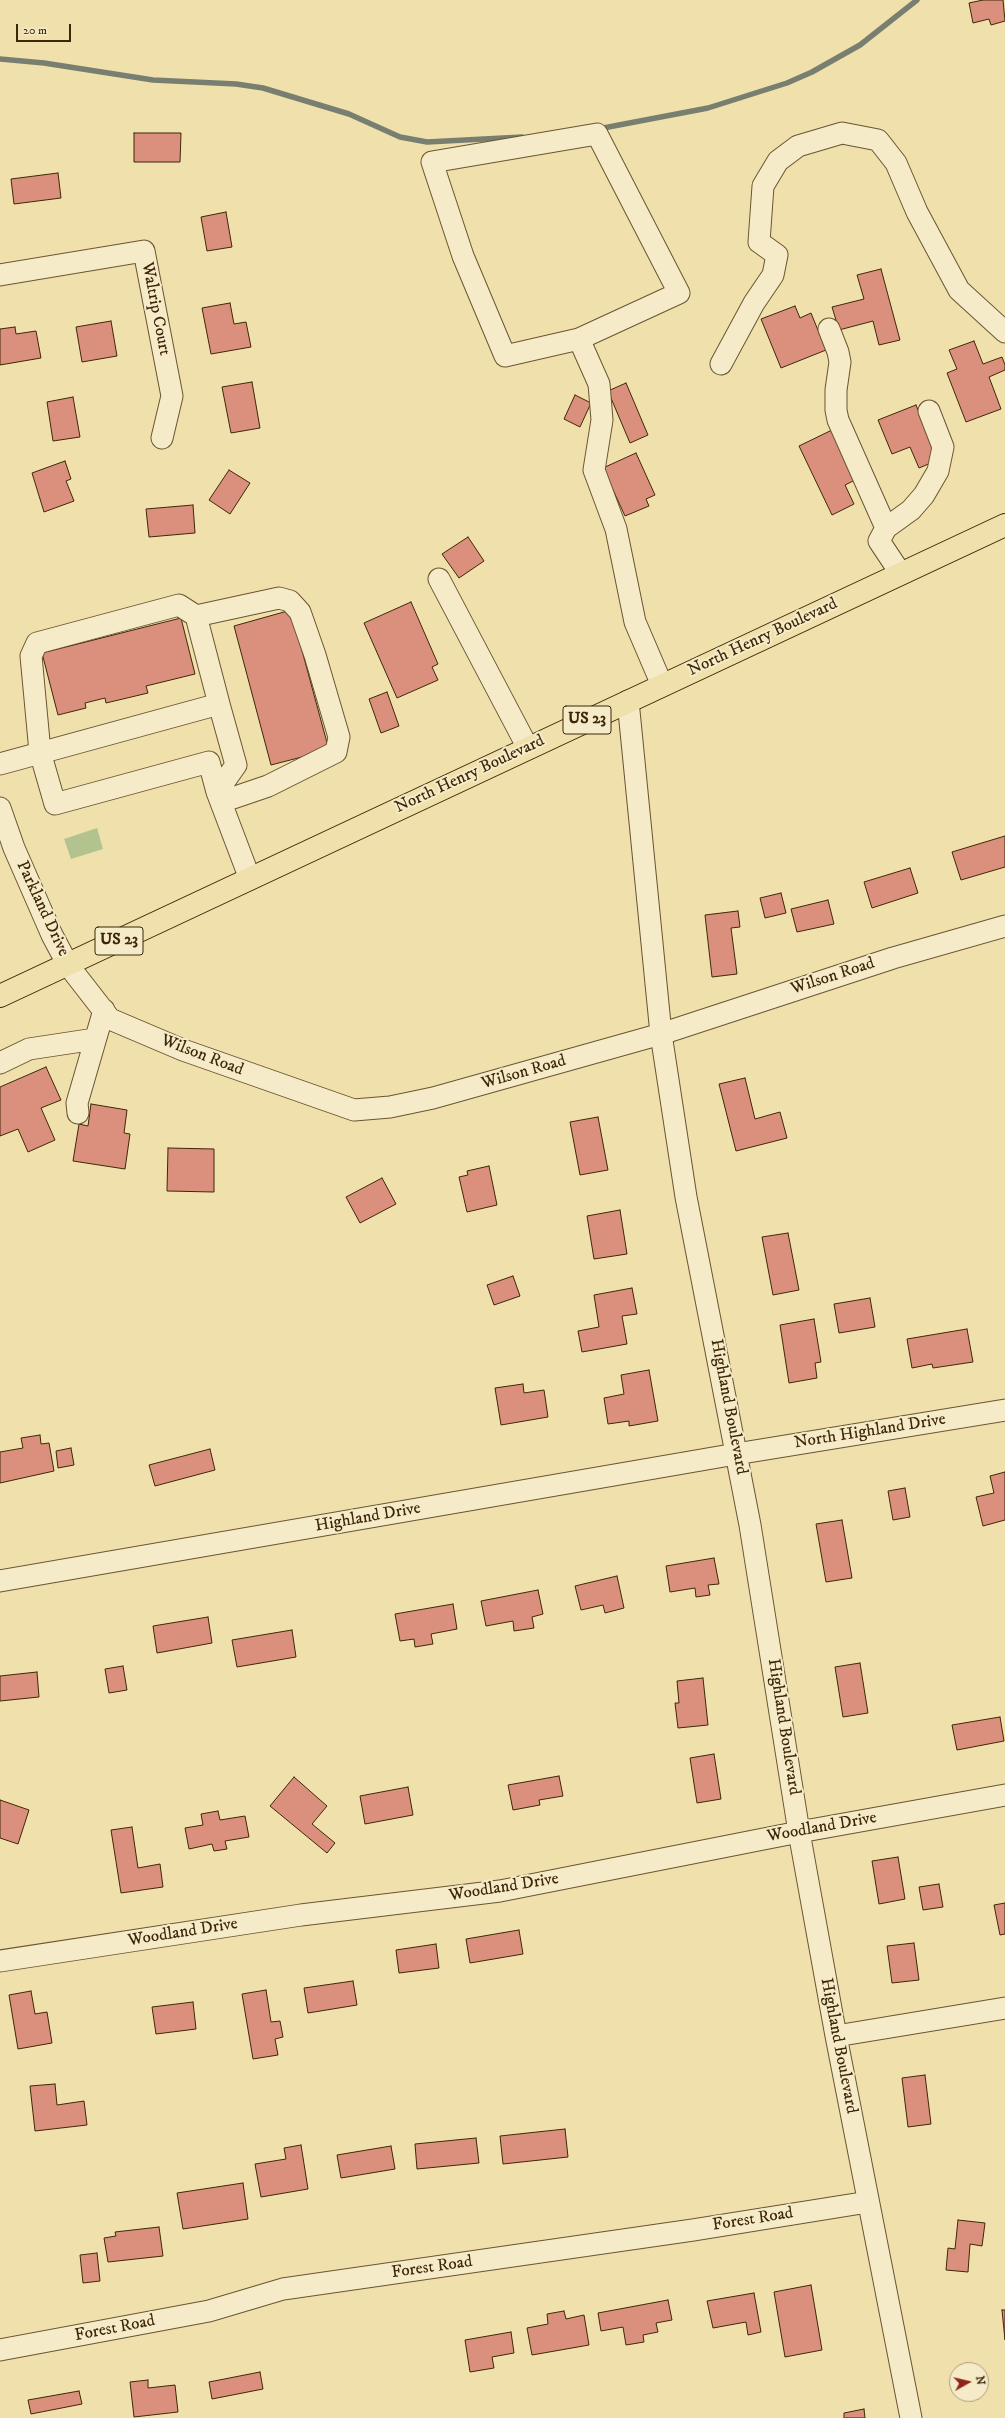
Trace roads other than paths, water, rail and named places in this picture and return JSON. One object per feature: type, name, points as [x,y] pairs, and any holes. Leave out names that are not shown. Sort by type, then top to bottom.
[{"type":"main road","name":"North Henry Boulevard","points":[[0,996],[1005,525]]},
{"type":"street","points":[[720,364],[754,303],[773,275],[777,255],[759,242],[763,186],[778,161],[798,146],[842,133],[878,140],[896,163],[917,212],[959,290],[1005,332]]},
{"type":"street","points":[[598,134],[679,293],[579,339],[505,356],[462,256],[432,162],[598,134]]},
{"type":"street","name":"Waltrip Court","points":[[0,275],[144,251],[172,396],[162,438]]},
{"type":"street","points":[[829,329],[838,352],[840,362],[836,404],[838,420],[873,503],[886,528]]},
{"type":"street","points":[[579,339],[599,384],[602,420],[594,470],[616,529],[635,622],[662,685]]},
{"type":"street","points":[[900,574],[879,541],[886,528],[911,510],[924,495],[938,472],[943,447],[929,411]]},
{"type":"street","points":[[439,578],[528,748]]},
{"type":"street","points":[[196,616],[279,598],[290,601],[300,612],[309,636],[339,738],[336,752],[324,759],[268,786],[219,797]]},
{"type":"street","points":[[219,797],[236,765],[196,616],[179,605],[37,643],[31,656],[40,752],[55,804],[209,762],[219,797],[250,879]]},
{"type":"street","name":"Highland Boulevard","points":[[628,701],[661,1034],[686,1197],[753,1541],[799,1832],[836,2036],[910,2418]]},
{"type":"street","points":[[0,764],[219,704]]},
{"type":"street","name":"Parkland Drive","points":[[0,808],[14,848],[52,935],[68,965]]},
{"type":"street","name":"Wilson Road","points":[[68,965],[110,1019],[183,1050],[354,1110],[390,1107],[433,1098],[661,1034],[893,958],[1005,926]]},
{"type":"street","points":[[78,1113],[77,1103],[104,1010]]},
{"type":"street","points":[[0,1063],[29,1049],[95,1039]]},
{"type":"street","name":"North Highland Drive","points":[[736,1454],[1005,1410]]},
{"type":"street","name":"Highland Drive","points":[[0,1581],[736,1454]]},
{"type":"street","name":"Woodland Drive","points":[[0,1961],[301,1915],[500,1891],[799,1832],[1005,1795]]},
{"type":"street","points":[[836,2036],[1005,2008]]},
{"type":"street","name":"Forest Road","points":[[0,2350],[209,2311],[283,2289],[694,2230],[868,2202]]},
{"type":"waterway","points":[[598,129],[708,108],[787,83],[812,72],[860,45],[917,0]]},
{"type":"waterway","points":[[0,59],[44,63],[153,80],[236,84],[263,88],[349,114],[400,137],[427,142],[522,137]]}]
